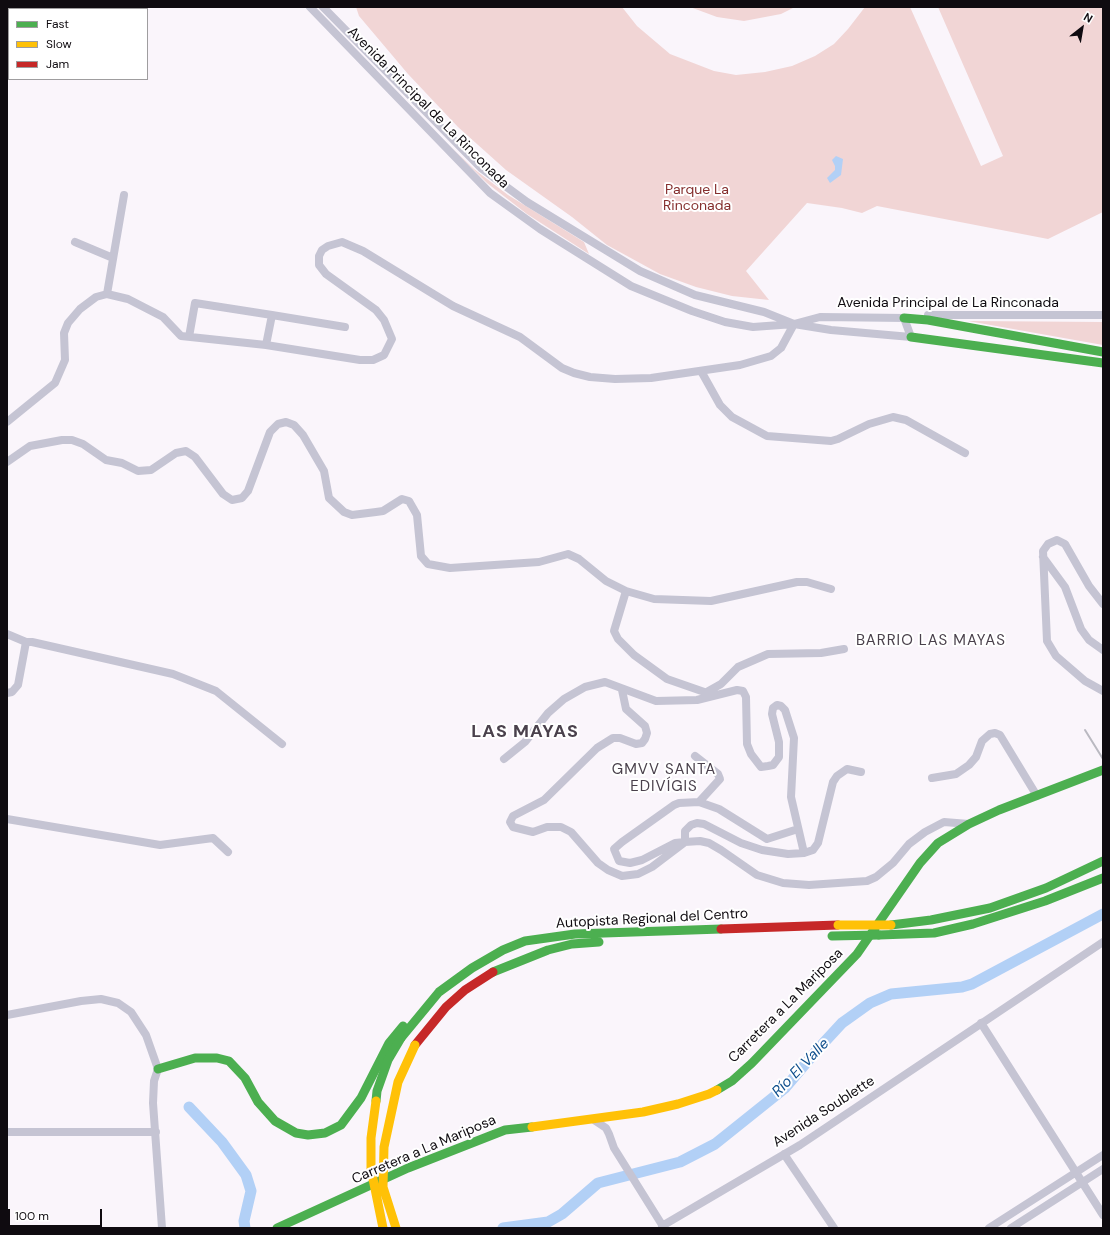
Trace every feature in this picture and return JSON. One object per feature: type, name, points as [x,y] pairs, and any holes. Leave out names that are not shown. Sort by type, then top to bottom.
[{"type":"main road","points":[[904,318],[928,320],[1103,352]]},
{"type":"main road","points":[[911,337],[1103,363]]},
{"type":"main road","name":"Carretera a La Mariposa","points":[[277,1228],[408,1168],[506,1130],[519,1127],[594,1120],[678,1104],[709,1094],[732,1081],[768,1048],[857,954],[924,858],[938,843],[969,824],[999,810],[1103,770]]},
{"type":"main road","name":"Autopista Regional del Centro","points":[[383,1228],[371,1170],[371,1138],[376,1098],[382,1075],[388,1060],[401,1038],[429,1002],[472,968],[503,950],[525,942],[575,934],[838,925],[891,925],[931,920],[990,908],[1046,888],[1103,861]]},
{"type":"main road","points":[[828,936],[934,933],[994,918],[1045,901],[1103,878]]},
{"type":"main road","name":"Autopista Regional del Centro","points":[[396,1228],[383,1187],[386,1132],[398,1082],[415,1045],[446,1007],[477,981],[520,960],[548,950],[572,944],[632,940],[812,936]]},
{"type":"main road","points":[[158,1069],[195,1058],[217,1058],[229,1061],[245,1078],[258,1102],[275,1121],[296,1133],[308,1135],[324,1133],[341,1125],[361,1098],[389,1043],[411,1015],[420,1006],[429,1002]]},
{"type":"street","name":"Avenida Principal de La Rinconada","points":[[310,7],[471,174],[505,204],[631,286],[692,311],[725,322],[753,327],[794,324],[820,317],[904,318],[928,315],[1103,315]]},
{"type":"street","name":"Avenida Principal de La Rinconada","points":[[323,7],[454,142],[482,168],[528,202],[640,271],[695,295],[764,312],[794,324],[837,331],[911,337]]},
{"type":"street","points":[[107,294],[124,195]]},
{"type":"street","points":[[75,242],[113,258]]},
{"type":"street","points":[[7,422],[55,383],[65,360],[64,342],[68,323],[80,309],[96,297],[107,294],[128,299],[163,317],[177,334],[189,337],[266,345],[360,360],[373,360],[384,355],[392,339],[384,320],[370,306],[326,274],[319,265],[319,256],[322,250],[328,246],[342,242],[363,251],[453,306],[520,337],[552,361],[574,373],[590,377],[615,379],[651,378],[740,365],[771,356],[781,348],[794,324]]},
{"type":"street","points":[[189,337],[195,303],[345,327]]},
{"type":"street","points":[[266,345],[272,315]]},
{"type":"street","points":[[904,318],[911,337]]},
{"type":"street","points":[[701,371],[720,404],[732,417],[767,436],[831,440],[838,439],[869,424],[893,417],[906,420],[966,453]]},
{"type":"street","points":[[7,462],[30,446],[62,440],[72,440],[83,444],[106,460],[122,463],[138,471],[151,470],[176,453],[186,451],[195,457],[222,494],[232,500],[242,498],[248,491],[270,432],[278,424],[286,422],[294,425],[303,435],[324,471],[329,498],[344,512],[352,515],[383,511],[402,499],[409,501],[417,515],[421,556],[428,564],[450,568],[539,562],[568,554],[579,559],[606,581],[626,591],[654,599],[711,601],[797,582],[807,582],[831,589]]},
{"type":"street","points":[[1103,604],[1089,586],[1065,544],[1057,540],[1048,544],[1043,551],[1047,641],[1056,656],[1085,681],[1103,691]]},
{"type":"street","points":[[1043,557],[1065,587],[1081,629],[1089,640],[1103,650]]},
{"type":"street","points":[[626,591],[614,631],[618,639],[634,655],[667,679],[714,696]]},
{"type":"street","points":[[7,634],[26,642],[173,674],[216,691],[282,744]]},
{"type":"street","points":[[7,693],[12,692],[18,685],[26,642]]},
{"type":"street","points":[[705,693],[721,684],[738,668],[768,654],[794,652],[821,653],[844,649]]},
{"type":"street","points":[[504,758],[525,742],[548,713],[564,699],[585,687],[605,682],[613,684],[622,690],[656,701],[671,702],[697,700],[737,690],[743,691],[746,697],[747,744],[751,754],[761,766],[773,765],[779,757],[779,742],[772,714],[773,708],[777,706],[781,706],[785,710],[794,738],[791,798],[798,830],[804,845],[804,853]]},
{"type":"street","points":[[622,690],[626,710],[645,726],[647,733],[642,743],[636,744],[620,738],[613,738],[597,748],[544,800],[513,816],[510,822],[512,827],[533,832],[547,826],[561,828],[571,832],[598,863],[608,870],[622,876],[638,874],[652,867],[685,842]]},
{"type":"street","points":[[932,778],[956,774],[969,765],[976,757],[982,741],[986,737],[995,733],[1000,735],[1036,796]]},
{"type":"street","points":[[695,756],[718,774],[720,779],[699,802]]},
{"type":"street","points":[[685,842],[685,831],[691,825],[704,824],[741,843],[762,850],[788,854],[804,853],[813,850],[818,843],[833,782],[842,771],[847,769],[861,772]]},
{"type":"street","points":[[798,830],[767,840],[719,808],[699,802],[678,803],[618,845],[614,852],[620,861],[630,863],[654,855],[675,843],[700,841],[709,843],[757,875],[783,883],[809,885],[846,883],[867,881],[876,877],[893,863],[909,844],[924,832],[944,822],[969,824]]},
{"type":"street","points":[[7,819],[160,845],[213,838],[228,852]]},
{"type":"street","name":"Avenida Soublette","points":[[594,1120],[606,1128],[614,1148],[663,1227],[784,1154],[1103,942]]},
{"type":"street","points":[[7,1015],[81,1001],[101,999],[118,1003],[131,1012],[146,1035],[158,1069],[154,1081],[153,1103],[162,1228]]},
{"type":"street","points":[[981,1023],[1103,1215]]},
{"type":"street","points":[[7,1132],[156,1132]]},
{"type":"street","points":[[784,1154],[834,1228]]},
{"type":"street","points":[[989,1228],[1103,1155]]},
{"type":"street","points":[[1011,1228],[1103,1169]]},
{"type":"green space","name":"Parque La Rinconada","points":[[356,7],[622,7],[637,26],[670,54],[714,71],[736,75],[765,72],[792,66],[815,56],[834,44],[865,7],[910,7],[981,166],[1003,156],[938,7],[1103,7],[1103,212],[1048,239],[877,206],[862,213],[842,208],[807,203],[746,271],[769,300],[732,296],[696,287],[660,274],[607,245],[572,217],[506,170],[458,127],[408,74],[359,16]]},
{"type":"green space","points":[[690,7],[795,7],[781,14],[744,21],[717,17]]},
{"type":"green space","points":[[440,137],[474,169],[508,195],[584,242],[589,254],[527,214],[487,183]]},
{"type":"green space","points":[[968,321],[1103,322],[1103,345]]},
{"type":"water","points":[[836,156],[843,159],[841,175],[830,183],[827,178],[835,170],[832,160]]},
{"type":"waterway","name":"Río El Valle","points":[[503,1228],[548,1222],[562,1214],[598,1183],[680,1162],[715,1144],[785,1088],[842,1023],[870,1003],[891,994],[962,987],[972,984],[1103,914]]},
{"type":"waterway","name":"Río El Valle","points":[[189,1107],[222,1142],[246,1175],[251,1191],[244,1221],[245,1228]]},
{"type":"railway","points":[[1085,730],[1103,759]]},
{"type":"traffic: fast","points":[[904,318],[928,320],[1103,352]]},
{"type":"traffic: fast","points":[[911,337],[1103,363]]},
{"type":"traffic: fast","points":[[717,1090],[732,1081],[752,1063],[857,954],[920,863],[938,843],[969,824],[999,810],[1103,770]]},
{"type":"traffic: fast","points":[[891,925],[931,920],[990,908],[1046,888],[1103,861]]},
{"type":"traffic: fast","points":[[879,935],[934,933],[973,924],[1045,901],[1103,878]]},
{"type":"traffic: fast","points":[[401,1038],[439,992],[472,968],[503,950],[525,941],[575,934],[721,929]]},
{"type":"traffic: fast","points":[[832,936],[879,935]]},
{"type":"traffic: fast","points":[[493,972],[548,950],[572,944],[599,942]]},
{"type":"traffic: fast","points":[[158,1069],[195,1058],[217,1058],[229,1061],[245,1078],[258,1102],[275,1121],[296,1133],[308,1135],[325,1133],[341,1125],[361,1098],[389,1043],[403,1026]]},
{"type":"traffic: fast","points":[[376,1101],[377,1091],[388,1060],[401,1038]]},
{"type":"traffic: fast","points":[[277,1228],[408,1168],[505,1130],[532,1127]]},
{"type":"traffic: slow","points":[[838,925],[891,925]]},
{"type":"traffic: slow","points":[[396,1228],[383,1187],[384,1147],[398,1082],[415,1045]]},
{"type":"traffic: slow","points":[[532,1127],[643,1112],[678,1104],[717,1090]]},
{"type":"traffic: slow","points":[[376,1101],[371,1138],[371,1169],[383,1228]]},
{"type":"traffic: jam","points":[[721,929],[838,925]]},
{"type":"traffic: jam","points":[[415,1045],[446,1007],[465,990],[493,972]]},
{"type":"district","name":"BARRIO LAS MAYAS","points":[[931,641]]},
{"type":"district","name":"LAS MAYAS","points":[[525,732]]},
{"type":"district","name":"GMVV SANTA EDIVÍGIS","points":[[664,778]]}]
